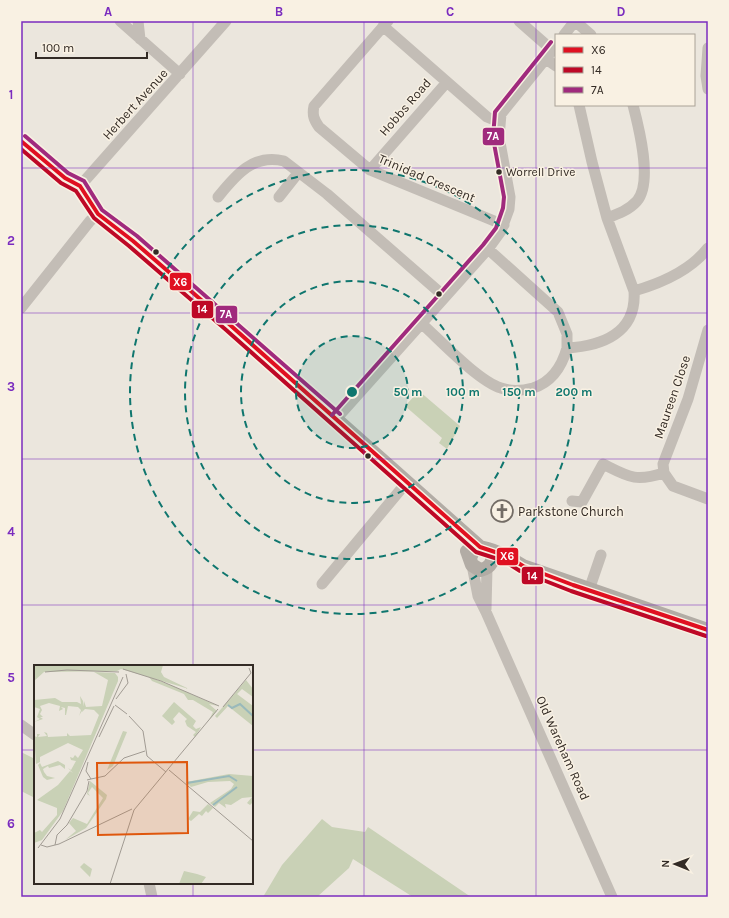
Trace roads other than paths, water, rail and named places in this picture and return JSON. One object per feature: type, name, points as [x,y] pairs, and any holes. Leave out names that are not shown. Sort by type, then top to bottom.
[{"type":"main road","points":[[21,141],[65,178],[80,186],[98,214],[133,241],[336,419],[457,526],[487,557]]},
{"type":"main road","points":[[457,526],[471,561],[480,570],[487,557]]},
{"type":"main road","points":[[471,561],[472,552],[509,567],[523,566],[589,590],[707,628]]},
{"type":"street","points":[[120,21],[180,74]]},
{"type":"street","points":[[138,21],[140,39]]},
{"type":"street","name":"Herbert Avenue","points":[[80,186],[226,21]]},
{"type":"street","points":[[519,21],[551,52],[555,63]]},
{"type":"street","points":[[565,34],[575,21],[591,34]]},
{"type":"street","points":[[385,24],[447,82],[488,117],[499,122]]},
{"type":"street","name":"Trinidad Crescent","points":[[385,24],[320,98],[313,110],[313,117],[319,126],[370,170],[504,226]]},
{"type":"street","points":[[708,48],[706,67],[708,88]]},
{"type":"street","points":[[336,419],[420,323],[488,250],[504,226],[509,209],[510,197],[499,137],[499,122],[502,114],[551,52]]},
{"type":"street","name":"Hobbs Road","points":[[370,170],[447,82]]},
{"type":"street","points":[[567,348],[593,346],[605,341],[622,330],[631,314],[634,304],[634,291],[607,218],[579,106]]},
{"type":"street","points":[[607,218],[632,206],[640,196],[644,184],[645,171],[633,106]]},
{"type":"street","points":[[218,197],[239,172],[253,163],[278,160],[284,161],[327,194],[445,297]]},
{"type":"street","points":[[279,197],[298,173]]},
{"type":"street","points":[[21,308],[90,221],[98,214]]},
{"type":"street","points":[[634,291],[675,276],[696,261],[708,248]]},
{"type":"street","points":[[420,323],[492,385],[510,391],[519,391],[530,389],[548,381],[560,367],[567,348],[567,334],[558,312],[488,250]]},
{"type":"street","name":"Maureen Close","points":[[664,472],[663,464],[688,399],[708,330]]},
{"type":"street","points":[[572,501],[582,502],[603,464],[632,478],[642,479],[664,472],[673,486],[708,499]]},
{"type":"street","points":[[322,584],[406,482]]},
{"type":"street","points":[[589,590],[601,555]]},
{"type":"street","name":"Old Wareham Road","points":[[486,612],[487,557]]},
{"type":"street","name":"Old Wareham Road","points":[[471,561],[478,596],[612,897]]},
{"type":"street","points":[[21,725],[34,734]]},
{"type":"street","points":[[149,884],[152,897]]},
{"type":"place","name":"Worrell Drive","points":[[499,172]]},
{"type":"place","name":"Parkstone Church","points":[[502,511]]}]
